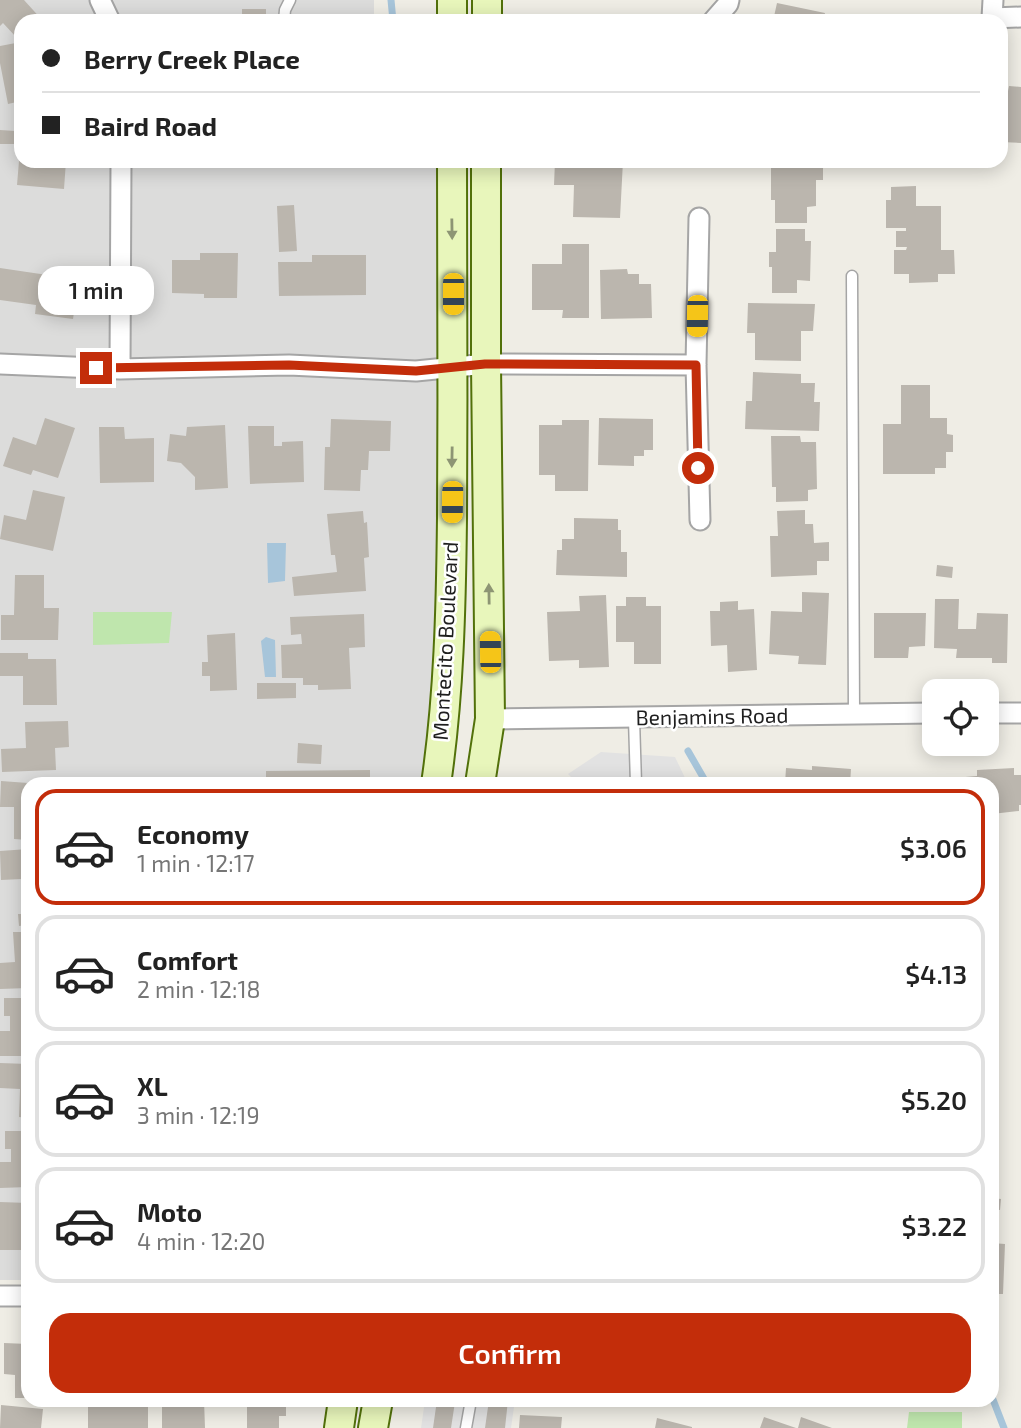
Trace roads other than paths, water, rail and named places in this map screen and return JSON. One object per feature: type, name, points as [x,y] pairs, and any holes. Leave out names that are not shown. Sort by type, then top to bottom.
[{"type":"main road","name":"Montecito Boulevard","points":[[437,777],[443,737],[450,638],[452,168]]},
{"type":"main road","name":"Montecito Boulevard","points":[[481,777],[490,719],[485,364],[486,168]]},
{"type":"main road","points":[[339,1428],[342,1407]]},
{"type":"main road","points":[[373,1428],[377,1407]]},
{"type":"street","points":[[120,369],[121,168]]},
{"type":"street","points":[[699,218],[696,365],[699,520]]},
{"type":"street","points":[[0,365],[120,369],[289,365],[416,371],[485,364],[696,365]]},
{"type":"street","name":"Benjamins Road","points":[[490,719],[922,713]]},
{"type":"street","points":[[999,713],[1021,713]]},
{"type":"street","points":[[0,1296],[21,1296]]},
{"type":"lane","points":[[852,276],[853,714]]},
{"type":"lane","points":[[634,719],[636,777]]},
{"type":"lane","points":[[466,1428],[470,1407]]},
{"type":"water","points":[[267,543],[286,543],[285,581],[268,583]]},
{"type":"water","points":[[266,637],[275,640],[276,677],[265,677],[261,641]]},
{"type":"waterway","points":[[391,0],[392,14]]},
{"type":"waterway","points":[[688,751],[703,777]]},
{"type":"waterway","points":[[996,1407],[1004,1428]]}]
